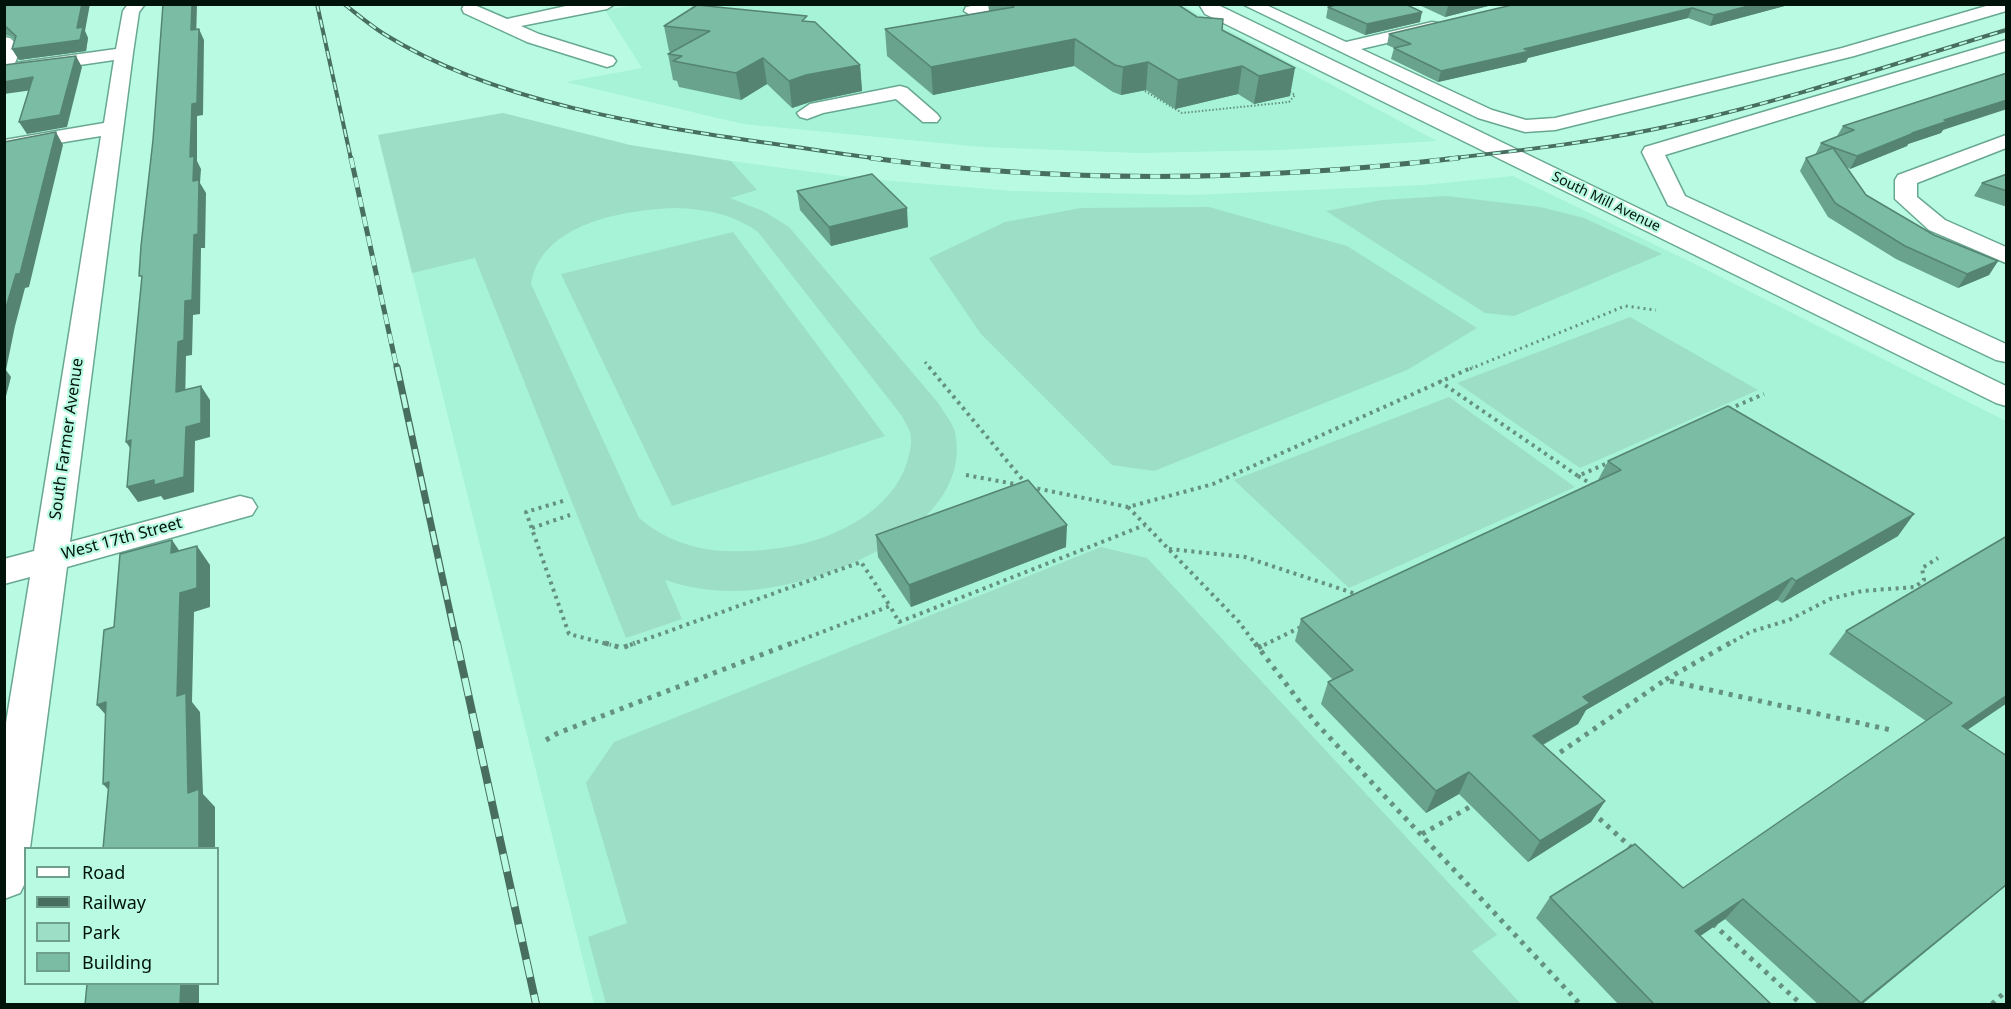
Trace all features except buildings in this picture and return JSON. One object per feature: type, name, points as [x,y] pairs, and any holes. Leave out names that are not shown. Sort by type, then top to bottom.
[{"type":"street","name":"South Farmer Avenue","points":[[4,878],[17,710],[49,559],[124,53],[131,11],[137,4]]},
{"type":"street","points":[[506,25],[549,14],[607,4]]},
{"type":"street","name":"South Mill Avenue","points":[[1207,4],[1211,10],[1221,15],[2007,397]]},
{"type":"street","name":"South Mill Avenue","points":[[1225,4],[2007,374]]},
{"type":"street","points":[[1250,4],[1485,114],[1525,126],[1541,126],[1667,98],[1848,52],[2007,6]]},
{"type":"street","points":[[972,11],[992,8]]},
{"type":"street","points":[[470,9],[533,38],[607,61]]},
{"type":"street","points":[[1344,48],[1444,25],[1421,15]]},
{"type":"street","points":[[4,42],[12,48],[4,69],[124,53]]},
{"type":"street","points":[[2007,45],[1653,152],[1676,200],[2007,354]]},
{"type":"street","points":[[542,60],[568,50]]},
{"type":"street","points":[[807,113],[817,108],[900,92],[930,118]]},
{"type":"street","points":[[4,146],[113,128]]},
{"type":"street","points":[[2007,141],[1906,180],[1906,200],[1937,225],[2007,256]]},
{"type":"street","name":"West 17th Street","points":[[4,572],[240,507]]},
{"type":"path","points":[[1145,91],[1182,113],[1289,102],[1294,95],[1285,90]]},
{"type":"path","points":[[966,475],[1128,507],[1213,484],[1439,381],[1625,306],[1656,310]]},
{"type":"path","points":[[925,362],[1030,488]]},
{"type":"path","points":[[1439,381],[1598,488],[1587,493]]},
{"type":"path","points":[[1720,413],[1764,394]]},
{"type":"path","points":[[1578,476],[1611,461]]},
{"type":"path","points":[[563,501],[526,512],[569,634],[622,648],[861,562],[899,622],[1145,525]]},
{"type":"path","points":[[1128,507],[1239,622],[1315,722],[1580,1005]]},
{"type":"path","points":[[532,528],[570,515]]},
{"type":"path","points":[[1168,549],[1245,557],[1365,597],[1354,602]]},
{"type":"path","points":[[1542,765],[1665,680],[1750,633],[1789,620],[1830,599],[1862,591],[1915,587],[1924,580],[1922,568],[1938,558]]},
{"type":"path","points":[[546,740],[558,733],[890,606]]},
{"type":"path","points":[[1258,648],[1312,622]]},
{"type":"path","points":[[1665,680],[1891,730]]},
{"type":"path","points":[[1422,834],[1482,800]]},
{"type":"path","points":[[1585,805],[1637,853]]},
{"type":"path","points":[[1706,917],[1801,1005]]},
{"type":"path","points":[[1992,1005],[2007,991]]},
{"type":"shaded area","points":[[637,5],[1182,5],[1437,141],[1280,150],[1138,153],[982,147],[743,124],[566,82],[642,68],[605,10]]},
{"type":"shaded area","points":[[503,113],[630,145],[731,161],[857,178],[1013,191],[1192,195],[1423,185],[1513,176],[1703,268],[2006,421],[2006,1004],[594,1004],[378,135]]},
{"type":"green space","points":[[503,113],[630,145],[731,161],[757,190],[730,198],[763,211],[789,227],[939,404],[948,418],[955,432],[955,465],[944,494],[923,519],[895,540],[863,558],[830,572],[797,582],[742,591],[703,589],[665,580],[682,619],[626,638],[475,258],[412,273],[378,135]],"holes":[[[686,209],[708,211],[729,217],[758,232],[902,416],[910,432],[910,452],[904,472],[895,487],[870,512],[839,531],[823,538],[787,547],[748,551],[716,550],[704,549],[670,538],[639,518],[531,284],[538,263],[551,247],[568,234],[588,224],[632,212]]]},
{"type":"green space","points":[[1446,196],[1540,207],[1584,218],[1662,254],[1514,316],[1485,313],[1326,211],[1382,200]]},
{"type":"green space","points":[[1209,207],[1347,246],[1477,328],[1407,370],[1154,471],[1112,465],[981,334],[929,258],[1005,222],[1081,208]]},
{"type":"green space","points":[[733,232],[885,436],[672,506],[561,274]]},
{"type":"green space","points":[[1630,317],[1758,390],[1580,468],[1457,383]]},
{"type":"green space","points":[[1449,397],[1575,487],[1349,588],[1234,480]]},
{"type":"green space","points":[[1101,547],[1147,558],[1497,935],[1472,951],[1521,1004],[606,1004],[588,937],[627,923],[586,783],[614,742]]},
{"type":"railway","points":[[317,4],[351,159]]},
{"type":"railway","points":[[344,4],[384,34],[427,58],[474,78],[523,94],[574,108],[676,129],[883,159]]},
{"type":"railway","points":[[1445,159],[1595,140],[1683,123],[1805,91],[2006,30]]},
{"type":"railway","points":[[351,158],[397,369]]},
{"type":"railway","points":[[871,158],[1017,172],[1164,176],[1311,171],[1458,158]]},
{"type":"railway","points":[[397,367],[457,645]]},
{"type":"railway","points":[[457,643],[536,1004]]}]
